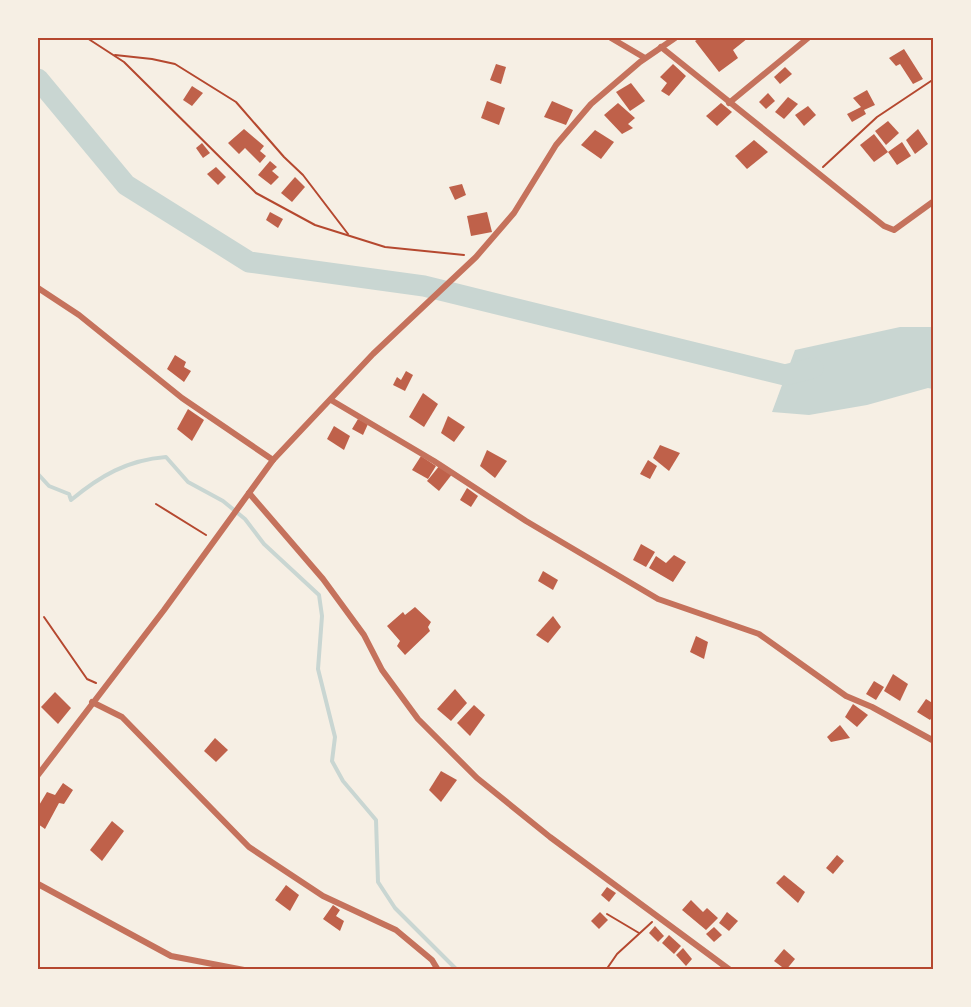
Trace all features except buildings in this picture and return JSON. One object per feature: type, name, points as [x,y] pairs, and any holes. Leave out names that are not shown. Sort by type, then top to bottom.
[{"type":"street","points":[[611,38],[645,58]]},
{"type":"street","points":[[38,775],[273,460],[373,354],[476,257],[513,213],[556,146],[591,104],[645,58],[675,38]]},
{"type":"street","points":[[729,103],[808,38]]},
{"type":"street","points":[[662,47],[884,226],[894,230],[933,201]]},
{"type":"street","points":[[38,288],[79,315],[182,398],[273,460]]},
{"type":"street","points":[[331,400],[434,461],[526,521],[658,599],[759,634],[846,696],[933,741]]},
{"type":"street","points":[[249,493],[323,579],[364,635],[382,670],[418,719],[477,778],[550,837],[730,969]]},
{"type":"street","points":[[92,702],[122,717],[249,847],[323,896],[396,930],[432,960],[438,969]]},
{"type":"street","points":[[38,884],[171,956],[244,969]]},
{"type":"path","points":[[87,38],[113,55],[140,78],[256,193],[315,225],[385,247],[476,257]]},
{"type":"path","points":[[113,55],[175,64],[236,102],[284,158],[303,175],[350,236]]},
{"type":"path","points":[[818,172],[878,117],[933,79]]},
{"type":"path","points":[[156,504],[214,540]]},
{"type":"path","points":[[44,617],[87,679],[104,686]]},
{"type":"path","points":[[607,914],[639,933]]},
{"type":"path","points":[[606,969],[617,954],[657,915]]},
{"type":"shaded area","points":[[900,327],[933,327],[933,389],[928,388],[867,405],[809,415],[772,412],[795,350]]},
{"type":"waterway","points":[[38,79],[126,185],[249,262],[424,286],[785,375],[813,368]]},
{"type":"waterway","points":[[38,474],[49,486],[69,494],[71,500],[104,477],[126,466],[166,457],[188,482],[223,501],[245,519],[264,544],[319,595],[322,616],[318,669],[335,737],[332,761],[343,781],[376,820],[378,882],[395,908],[457,970]]}]
